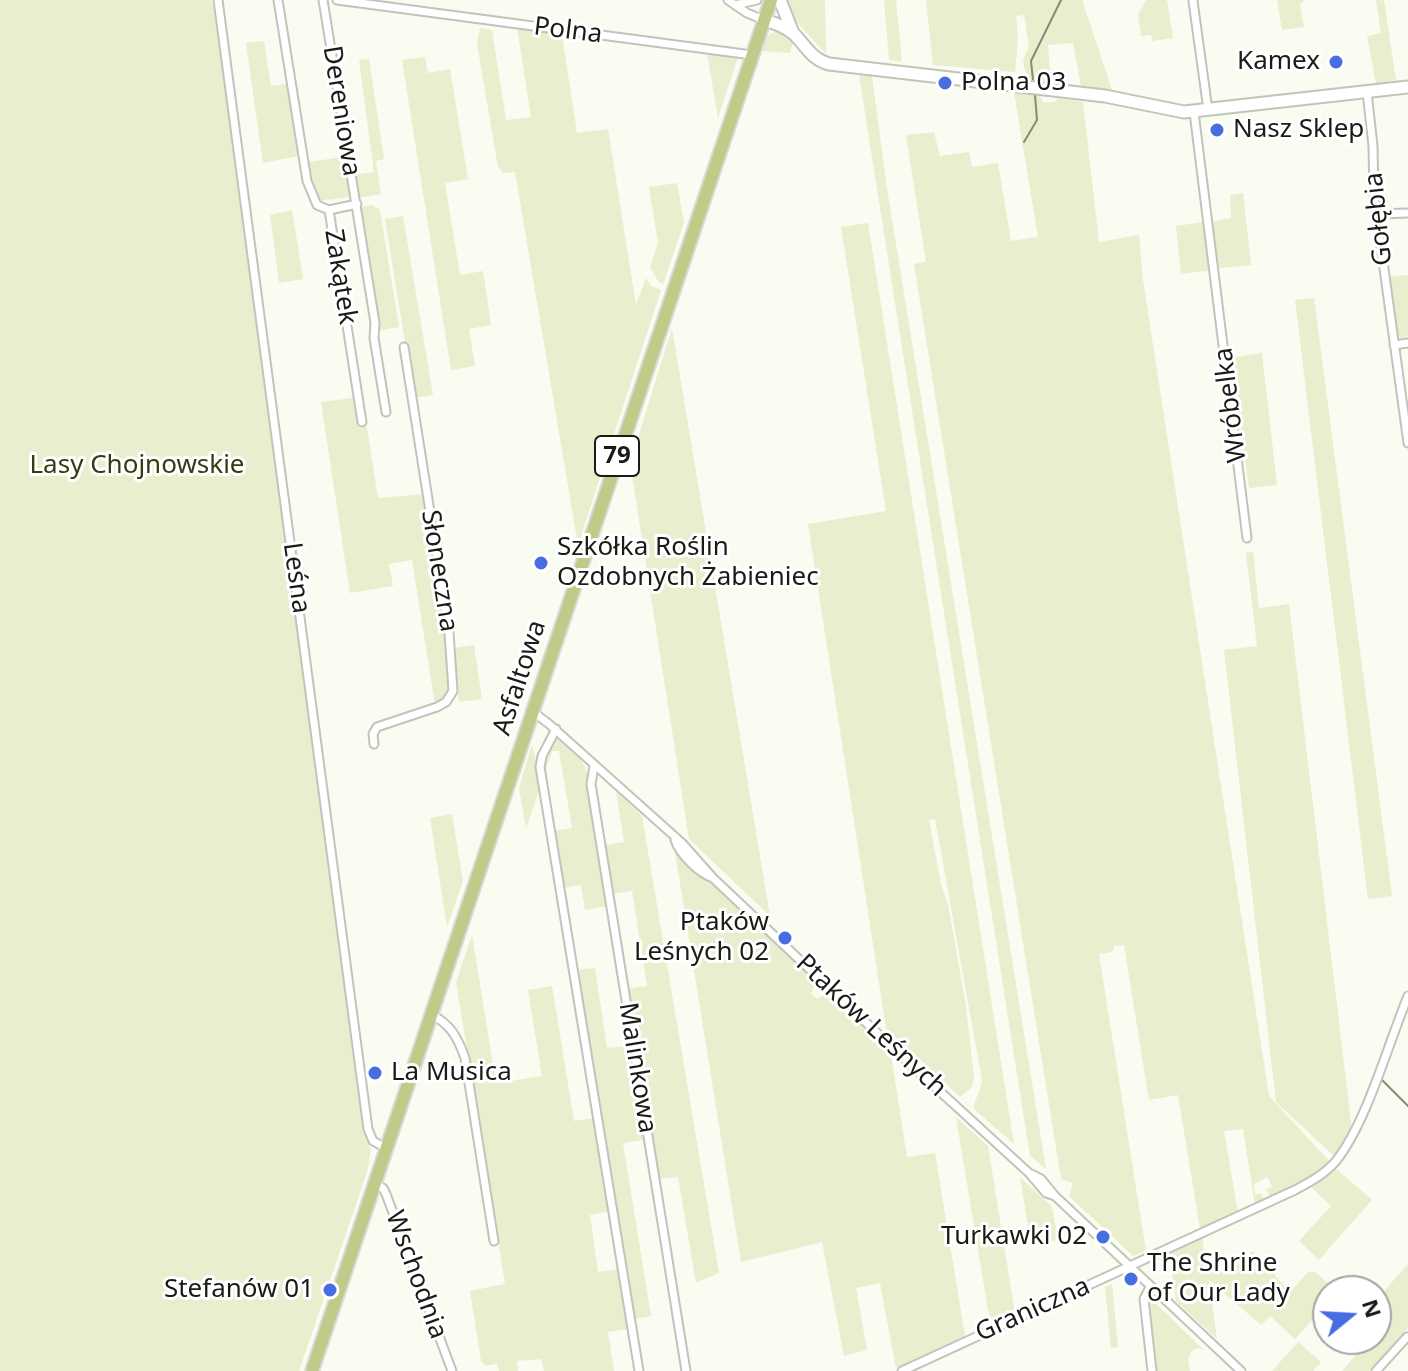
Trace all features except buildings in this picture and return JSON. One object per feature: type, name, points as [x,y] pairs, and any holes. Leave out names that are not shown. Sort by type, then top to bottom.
[{"type":"main road","name":"Asfaltowa","points":[[312,1371],[771,0]]},
{"type":"street","name":"Leśna","points":[[218,0],[368,1129],[373,1141],[386,1148]]},
{"type":"street","name":"Zakątek","points":[[278,0],[307,181],[317,205],[329,210],[362,422]]},
{"type":"street","name":"Dereniowa","points":[[323,0],[357,204],[386,412]]},
{"type":"street","name":"Polna","points":[[337,0],[752,55]]},
{"type":"street","points":[[732,3],[757,0]]},
{"type":"street","points":[[780,0],[793,34]]},
{"type":"street","points":[[1193,1],[1208,111]]},
{"type":"street","points":[[732,3],[784,27],[814,57],[829,64],[1116,98],[1160,108],[1208,111],[1408,87]]},
{"type":"street","name":"Gołębia","points":[[1367,92],[1376,214],[1407,442]]},
{"type":"street","name":"Wróbelka","points":[[1194,112],[1247,538]]},
{"type":"street","points":[[329,210],[357,204]]},
{"type":"street","points":[[1376,214],[1408,213]]},
{"type":"street","points":[[1394,345],[1408,343]]},
{"type":"street","name":"Słoneczna","points":[[374,744],[373,734],[377,727],[437,707],[446,702],[453,691],[449,632],[404,347]]},
{"type":"street","name":"Ptaków Leśnych","points":[[532,711],[556,729],[675,840],[685,856],[702,872],[713,878],[1029,1173],[1046,1193],[1055,1196],[1241,1371]]},
{"type":"street","points":[[556,729],[542,756],[540,767],[639,1371]]},
{"type":"street","name":"Malinkowa","points":[[594,766],[591,784],[686,1371]]},
{"type":"street","name":"Graniczna","points":[[902,1371],[1295,1190],[1321,1175],[1336,1161],[1351,1139],[1408,996]]},
{"type":"street","points":[[430,1014],[455,1034],[468,1070],[494,1241]]},
{"type":"street","name":"Wschodnia","points":[[374,1184],[383,1188],[386,1194],[452,1371]]},
{"type":"street","points":[[1150,1287],[1144,1299],[1152,1371]]},
{"type":"street","points":[[1376,1371],[1407,1337]]},
{"type":"green space","name":"Lasy Chojnowskie","points":[[0,0],[211,0],[219,27],[363,1131],[371,1149],[368,1169],[299,1371],[0,1371]]},
{"type":"green space","points":[[787,0],[825,0],[826,54],[794,19]]},
{"type":"green space","points":[[884,0],[896,0],[902,62],[889,60]]},
{"type":"green space","points":[[926,0],[1082,0],[1112,90],[1081,86],[1073,43],[1048,45],[1051,83],[1027,80],[1023,60],[1029,47],[1024,15],[1016,16],[1015,72],[933,65]]},
{"type":"green space","points":[[1146,0],[1167,0],[1173,38],[1152,41],[1151,35],[1141,36],[1138,15]]},
{"type":"green space","points":[[1277,0],[1304,0],[1300,5],[1304,27],[1282,30]]},
{"type":"green space","points":[[1376,0],[1384,0],[1396,80],[1376,84],[1367,36],[1381,33]]},
{"type":"green space","points":[[517,27],[562,35],[577,133],[608,129],[636,305],[646,278],[651,286],[661,290],[578,545],[515,172],[503,173],[498,167],[477,44],[480,28],[492,30],[506,120],[531,117]]},
{"type":"green space","points":[[776,31],[787,35],[793,43],[790,53],[762,51],[767,36]]},
{"type":"green space","points":[[264,41],[271,86],[287,84],[298,156],[263,163],[246,43]]},
{"type":"green space","points":[[707,53],[738,57],[718,118]]},
{"type":"green space","points":[[425,57],[428,73],[450,69],[468,179],[445,183],[460,275],[483,271],[491,325],[469,329],[475,366],[451,370],[402,60]]},
{"type":"green space","points":[[369,59],[384,159],[376,161],[381,194],[358,198],[353,175],[374,172],[359,60]]},
{"type":"green space","points":[[859,75],[872,76],[886,182],[1046,1169],[1030,1156]]},
{"type":"green space","points":[[1014,92],[1040,96],[1043,102],[1055,102],[1058,98],[1083,102],[1099,242],[1139,235],[1143,280],[1269,1096],[1331,1163],[1315,1177],[1271,1198],[1266,1190],[1272,1186],[1267,1177],[1254,1184],[1255,1195],[1260,1193],[1264,1199],[1255,1205],[1243,1129],[1224,1131],[1238,1213],[1200,1229],[1178,1095],[1149,1100],[1124,945],[1115,946],[1112,952],[1099,954],[1146,1251],[1133,1256],[1069,1196],[1073,1183],[1061,1179],[914,264],[926,262],[906,135],[934,132],[940,156],[969,152],[972,167],[998,163],[1011,241],[1038,237]]},
{"type":"green space","points":[[343,157],[350,197],[318,201],[313,197],[308,162]]},
{"type":"green space","points":[[677,183],[684,223],[663,284],[650,267],[658,243],[649,187]]},
{"type":"green space","points":[[1243,193],[1251,265],[1218,268],[1208,222],[1231,218],[1230,195]]},
{"type":"green space","points":[[372,205],[380,210],[399,327],[376,331],[359,207]]},
{"type":"green space","points":[[292,210],[303,279],[279,283],[270,215]]},
{"type":"green space","points":[[403,216],[433,395],[414,398],[385,219]]},
{"type":"green space","points":[[1203,222],[1212,270],[1181,274],[1176,226]]},
{"type":"green space","points":[[868,223],[1014,1144],[974,1109],[982,1080],[935,819],[929,820],[966,1007],[974,1076],[972,1087],[960,1097],[886,1028],[808,524],[886,511],[841,227]]},
{"type":"green space","points":[[1408,275],[1408,336],[1401,338],[1396,334],[1389,277]]},
{"type":"green space","points":[[1314,298],[1392,896],[1368,899],[1295,300]]},
{"type":"green space","points":[[672,328],[770,916],[689,839],[630,463]]},
{"type":"green space","points":[[1262,353],[1277,485],[1249,488],[1231,354],[1236,357]]},
{"type":"green space","points":[[353,398],[358,428],[367,427],[378,498],[425,494],[448,640],[451,687],[444,700],[435,705],[412,560],[389,564],[393,586],[350,593],[321,402]]},
{"type":"green space","points":[[1253,552],[1259,608],[1289,604],[1352,1131],[1335,1157],[1276,1102],[1224,650],[1257,646],[1246,553]]},
{"type":"green space","points":[[474,645],[482,699],[459,702],[453,648]]},
{"type":"green space","points":[[557,739],[575,752],[587,772],[607,906],[585,910],[581,885],[562,888],[552,831],[572,828],[559,751],[552,751],[544,776],[548,751]]},
{"type":"green space","points":[[532,744],[541,784],[526,829],[519,788]]},
{"type":"green space","points":[[616,791],[642,816],[719,1273],[696,1283],[678,1177],[658,1179],[627,989],[647,986],[632,891],[612,894],[604,845],[624,842]]},
{"type":"green space","points":[[452,814],[463,881],[447,927],[430,818]]},
{"type":"green space","points":[[674,846],[812,975],[816,983],[811,994],[817,999],[828,992],[852,1015],[849,1018],[852,1022],[856,1018],[866,1031],[890,1049],[907,1157],[935,1153],[965,1336],[896,1368],[880,1283],[856,1288],[867,1350],[844,1356],[822,1242],[741,1262]]},
{"type":"green space","points":[[472,935],[496,1083],[542,1076],[528,990],[552,986],[574,1121],[595,1118],[611,1211],[590,1215],[598,1272],[620,1269],[629,1329],[608,1332],[614,1371],[544,1371],[541,1359],[517,1361],[518,1371],[499,1371],[497,1364],[486,1366],[481,1361],[470,1291],[505,1284],[456,982]]},
{"type":"green space","points":[[595,968],[607,1048],[627,1046],[643,1140],[623,1143],[651,1316],[633,1319],[576,970]]},
{"type":"green space","points":[[956,1117],[988,1146],[1015,1313],[995,1323],[990,1322]]},
{"type":"green space","points":[[1335,1168],[1372,1200],[1319,1260],[1299,1241],[1331,1206],[1312,1188]]},
{"type":"green space","points":[[1020,1177],[1052,1207],[1058,1240],[1031,1244]]},
{"type":"green space","points":[[1202,1236],[1207,1270],[1216,1267],[1225,1275],[1253,1251],[1290,1292],[1308,1272],[1315,1272],[1318,1275],[1312,1275],[1312,1320],[1295,1339],[1270,1316],[1261,1325],[1209,1280],[1217,1339],[1176,1301],[1169,1251]]},
{"type":"green space","points":[[1408,1264],[1408,1328],[1392,1346],[1392,1282]]},
{"type":"green space","points":[[1112,1284],[1118,1347],[1111,1348],[1105,1287]]},
{"type":"green space","points":[[1152,1300],[1204,1350],[1197,1348],[1191,1352],[1188,1359],[1190,1371],[1155,1371],[1147,1301]]},
{"type":"green space","points":[[1298,1342],[1321,1362],[1313,1371],[1272,1371]]},
{"type":"green space","points":[[1356,1355],[1384,1355],[1370,1371],[1342,1371]]},
{"type":"waterway","points":[[1033,80],[1031,61],[1061,0]]},
{"type":"waterway","points":[[1024,142],[1037,120],[1035,95]]},
{"type":"waterway","points":[[1381,1079],[1408,1106]]},
{"type":"place","name":"Kamex","points":[[1336,62]]},
{"type":"place","name":"Polna 03","points":[[945,83]]},
{"type":"place","name":"Nasz Sklep","points":[[1217,130]]},
{"type":"place","name":"Szkółka Roślin Ozdobnych Żabieniec","points":[[541,563]]},
{"type":"place","name":"Ptaków Leśnych 02","points":[[785,938]]},
{"type":"place","name":"La Musica","points":[[375,1073]]},
{"type":"place","name":"Turkawki 02","points":[[1103,1237]]},
{"type":"place","name":"The Shrine of Our Lady","points":[[1131,1279]]},
{"type":"place","name":"Stefanów 01","points":[[330,1290]]}]
